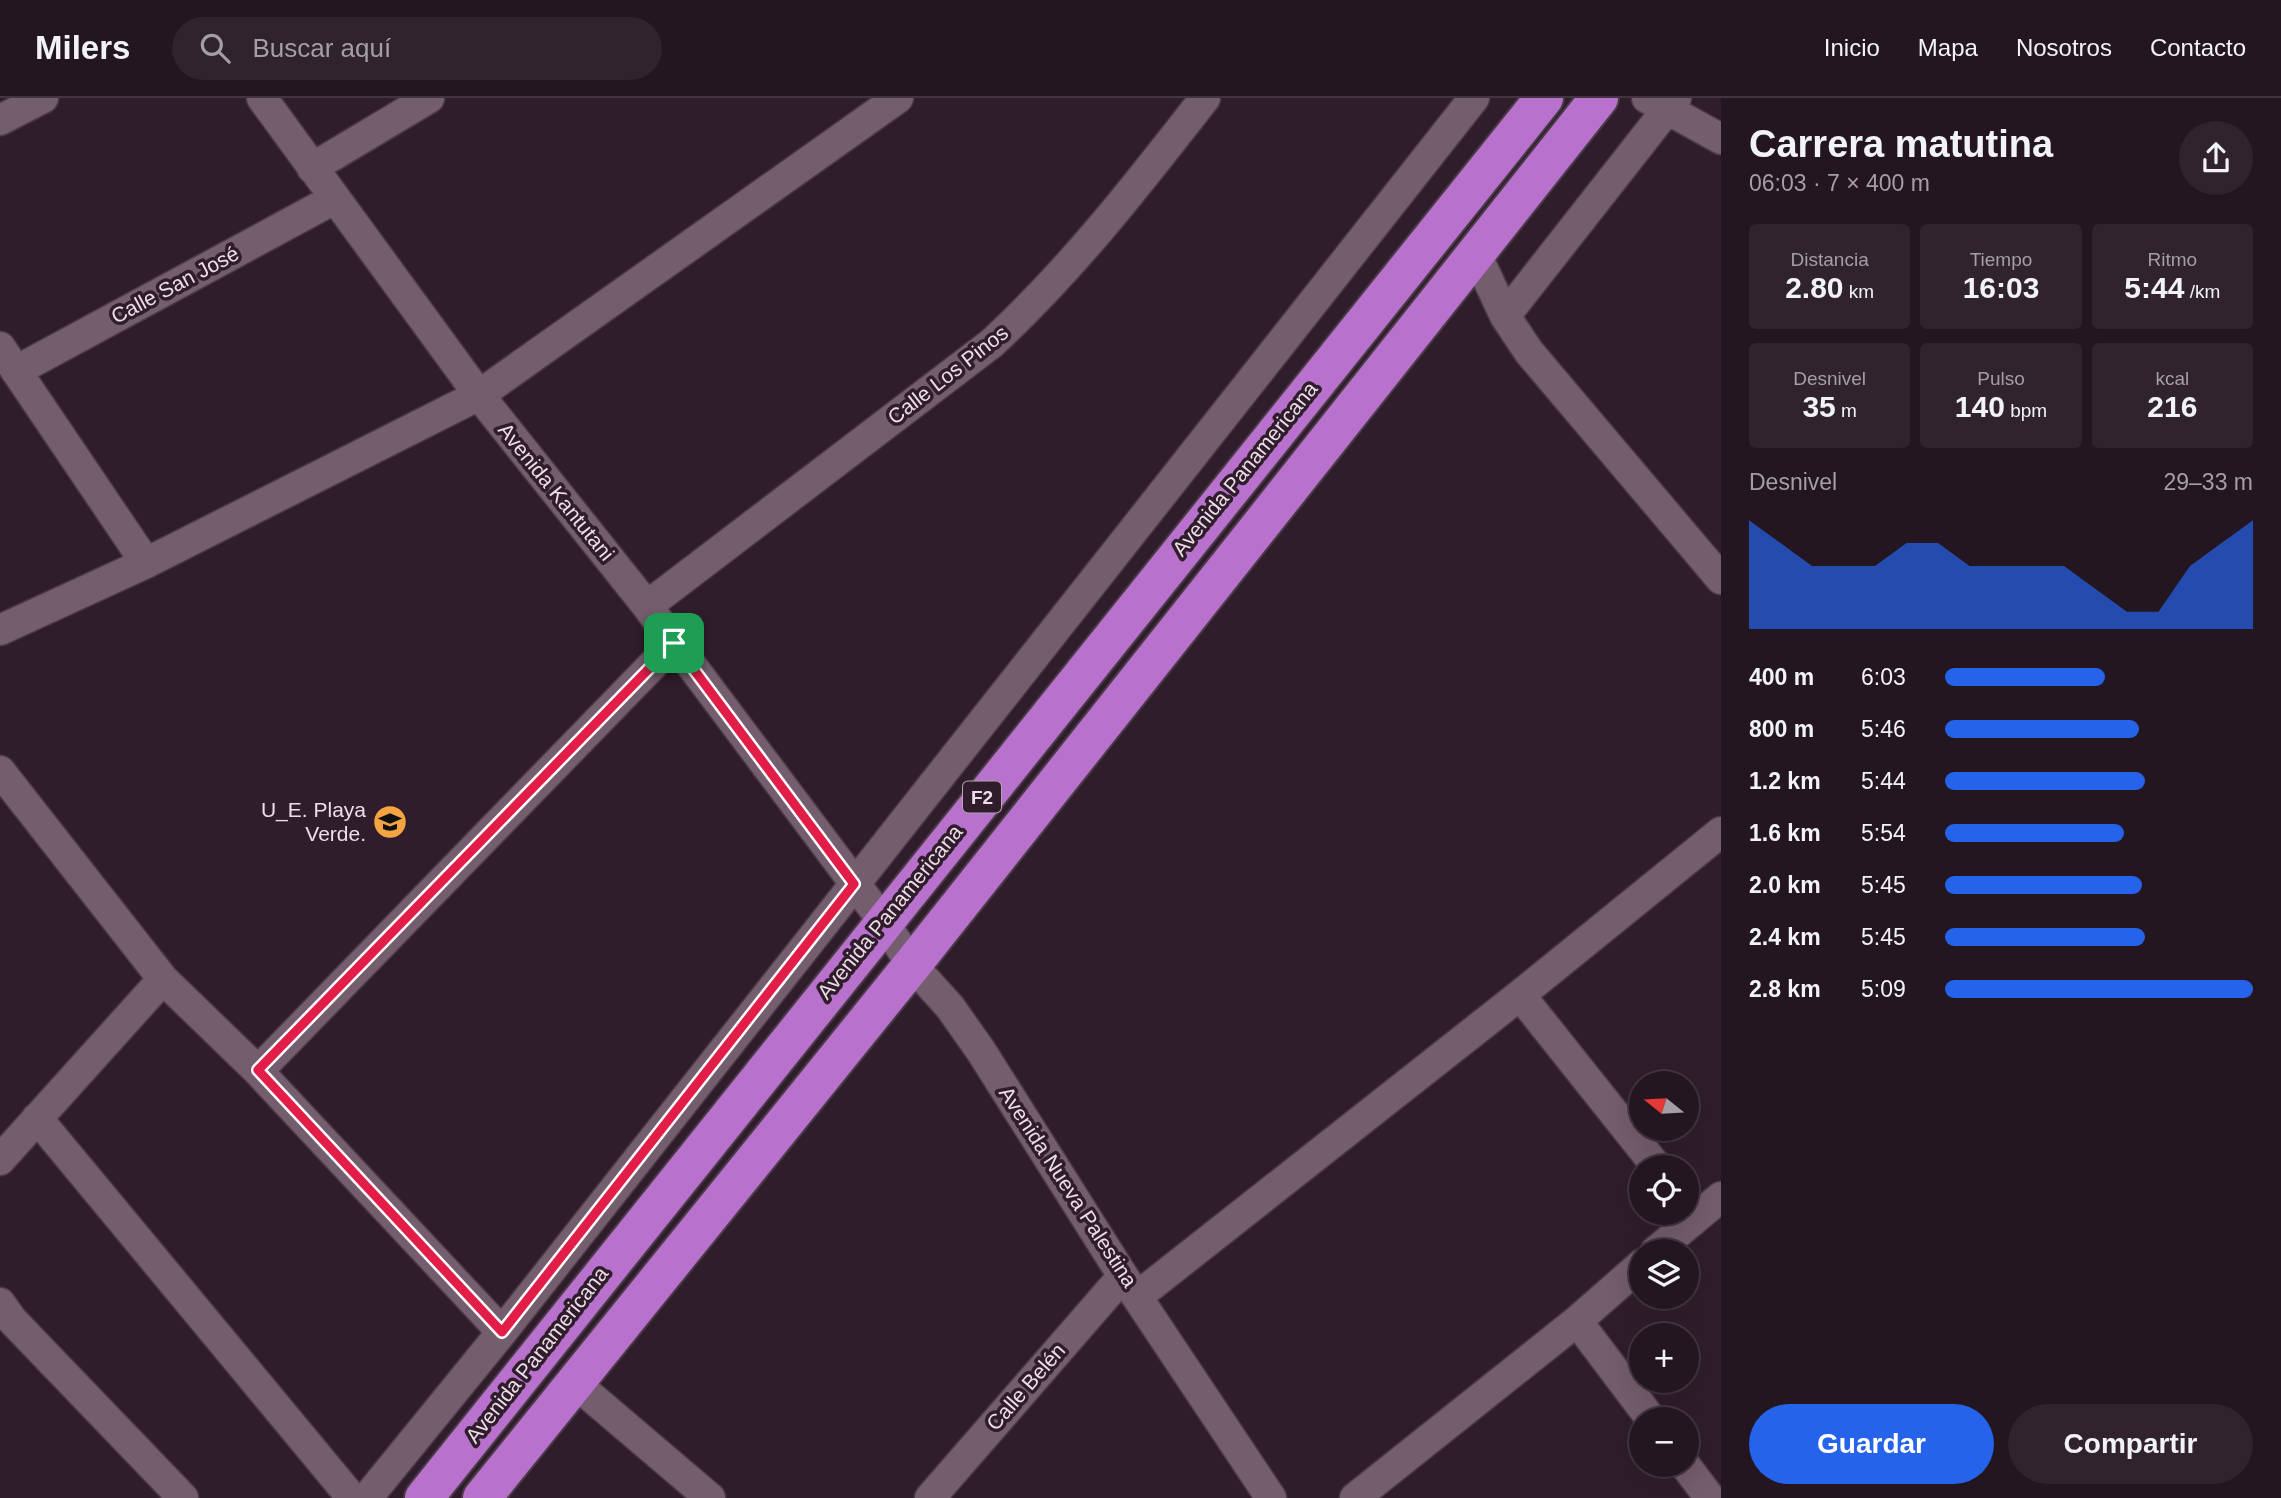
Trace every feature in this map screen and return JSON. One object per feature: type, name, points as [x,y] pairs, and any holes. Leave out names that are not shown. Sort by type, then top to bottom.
[{"type":"highway","name":"Avenida Panamericana","points":[[424,1498],[1544,98]]},
{"type":"highway","name":"F2","points":[[482,1498],[912,965],[1600,98]]},
{"type":"street","points":[[0,120],[43,98]]},
{"type":"street","name":"Avenida Kantutani","points":[[261,98],[479,395],[647,606],[854,884]]},
{"type":"street","points":[[312,169],[429,98]]},
{"type":"street","points":[[0,630],[146,563],[479,395],[898,98]]},
{"type":"street","name":"Calle Los Pinos","points":[[647,606],[992,343],[1040,298],[1103,227],[1205,98]]},
{"type":"street","points":[[367,1498],[502,1332],[1474,98]]},
{"type":"street","points":[[1506,316],[1663,102],[1721,139]]},
{"type":"street","name":"Calle San José","points":[[8,359],[334,199]]},
{"type":"street","points":[[1476,254],[1506,316],[1529,352],[1721,579]]},
{"type":"street","points":[[8,359],[146,563]]},
{"type":"street","points":[[258,1070],[674,643]]},
{"type":"street","points":[[0,771],[163,978],[258,1070],[502,1332]]},
{"type":"street","name":"Calle Belén","points":[[933,1497],[1130,1286],[1520,995],[1721,832]]},
{"type":"street","name":"Avenida Nueva Palestina","points":[[854,884],[912,965],[950,1007],[981,1051],[1130,1286],[1271,1498]]},
{"type":"street","points":[[0,1160],[163,978]]},
{"type":"street","points":[[1520,995],[1647,1155]]},
{"type":"street","points":[[37,1118],[352,1498]]},
{"type":"street","points":[[1699,1207],[1721,1197]]},
{"type":"street","points":[[1666,1239],[1679,1225]]},
{"type":"street","points":[[1355,1498],[1577,1321],[1629,1275]]},
{"type":"street","points":[[0,1303],[12,1320],[183,1498]]},
{"type":"street","points":[[1577,1321],[1642,1407]]},
{"type":"street","points":[[575,1383],[710,1498]]},
{"type":"street","points":[[1694,1477],[1710,1498]]},
{"type":"place","name":"U_E. Playa Verde.","points":[[390,822]]},
{"type":"route","points":[[674,643],[854,884],[502,1332],[258,1070],[674,643]]}]
